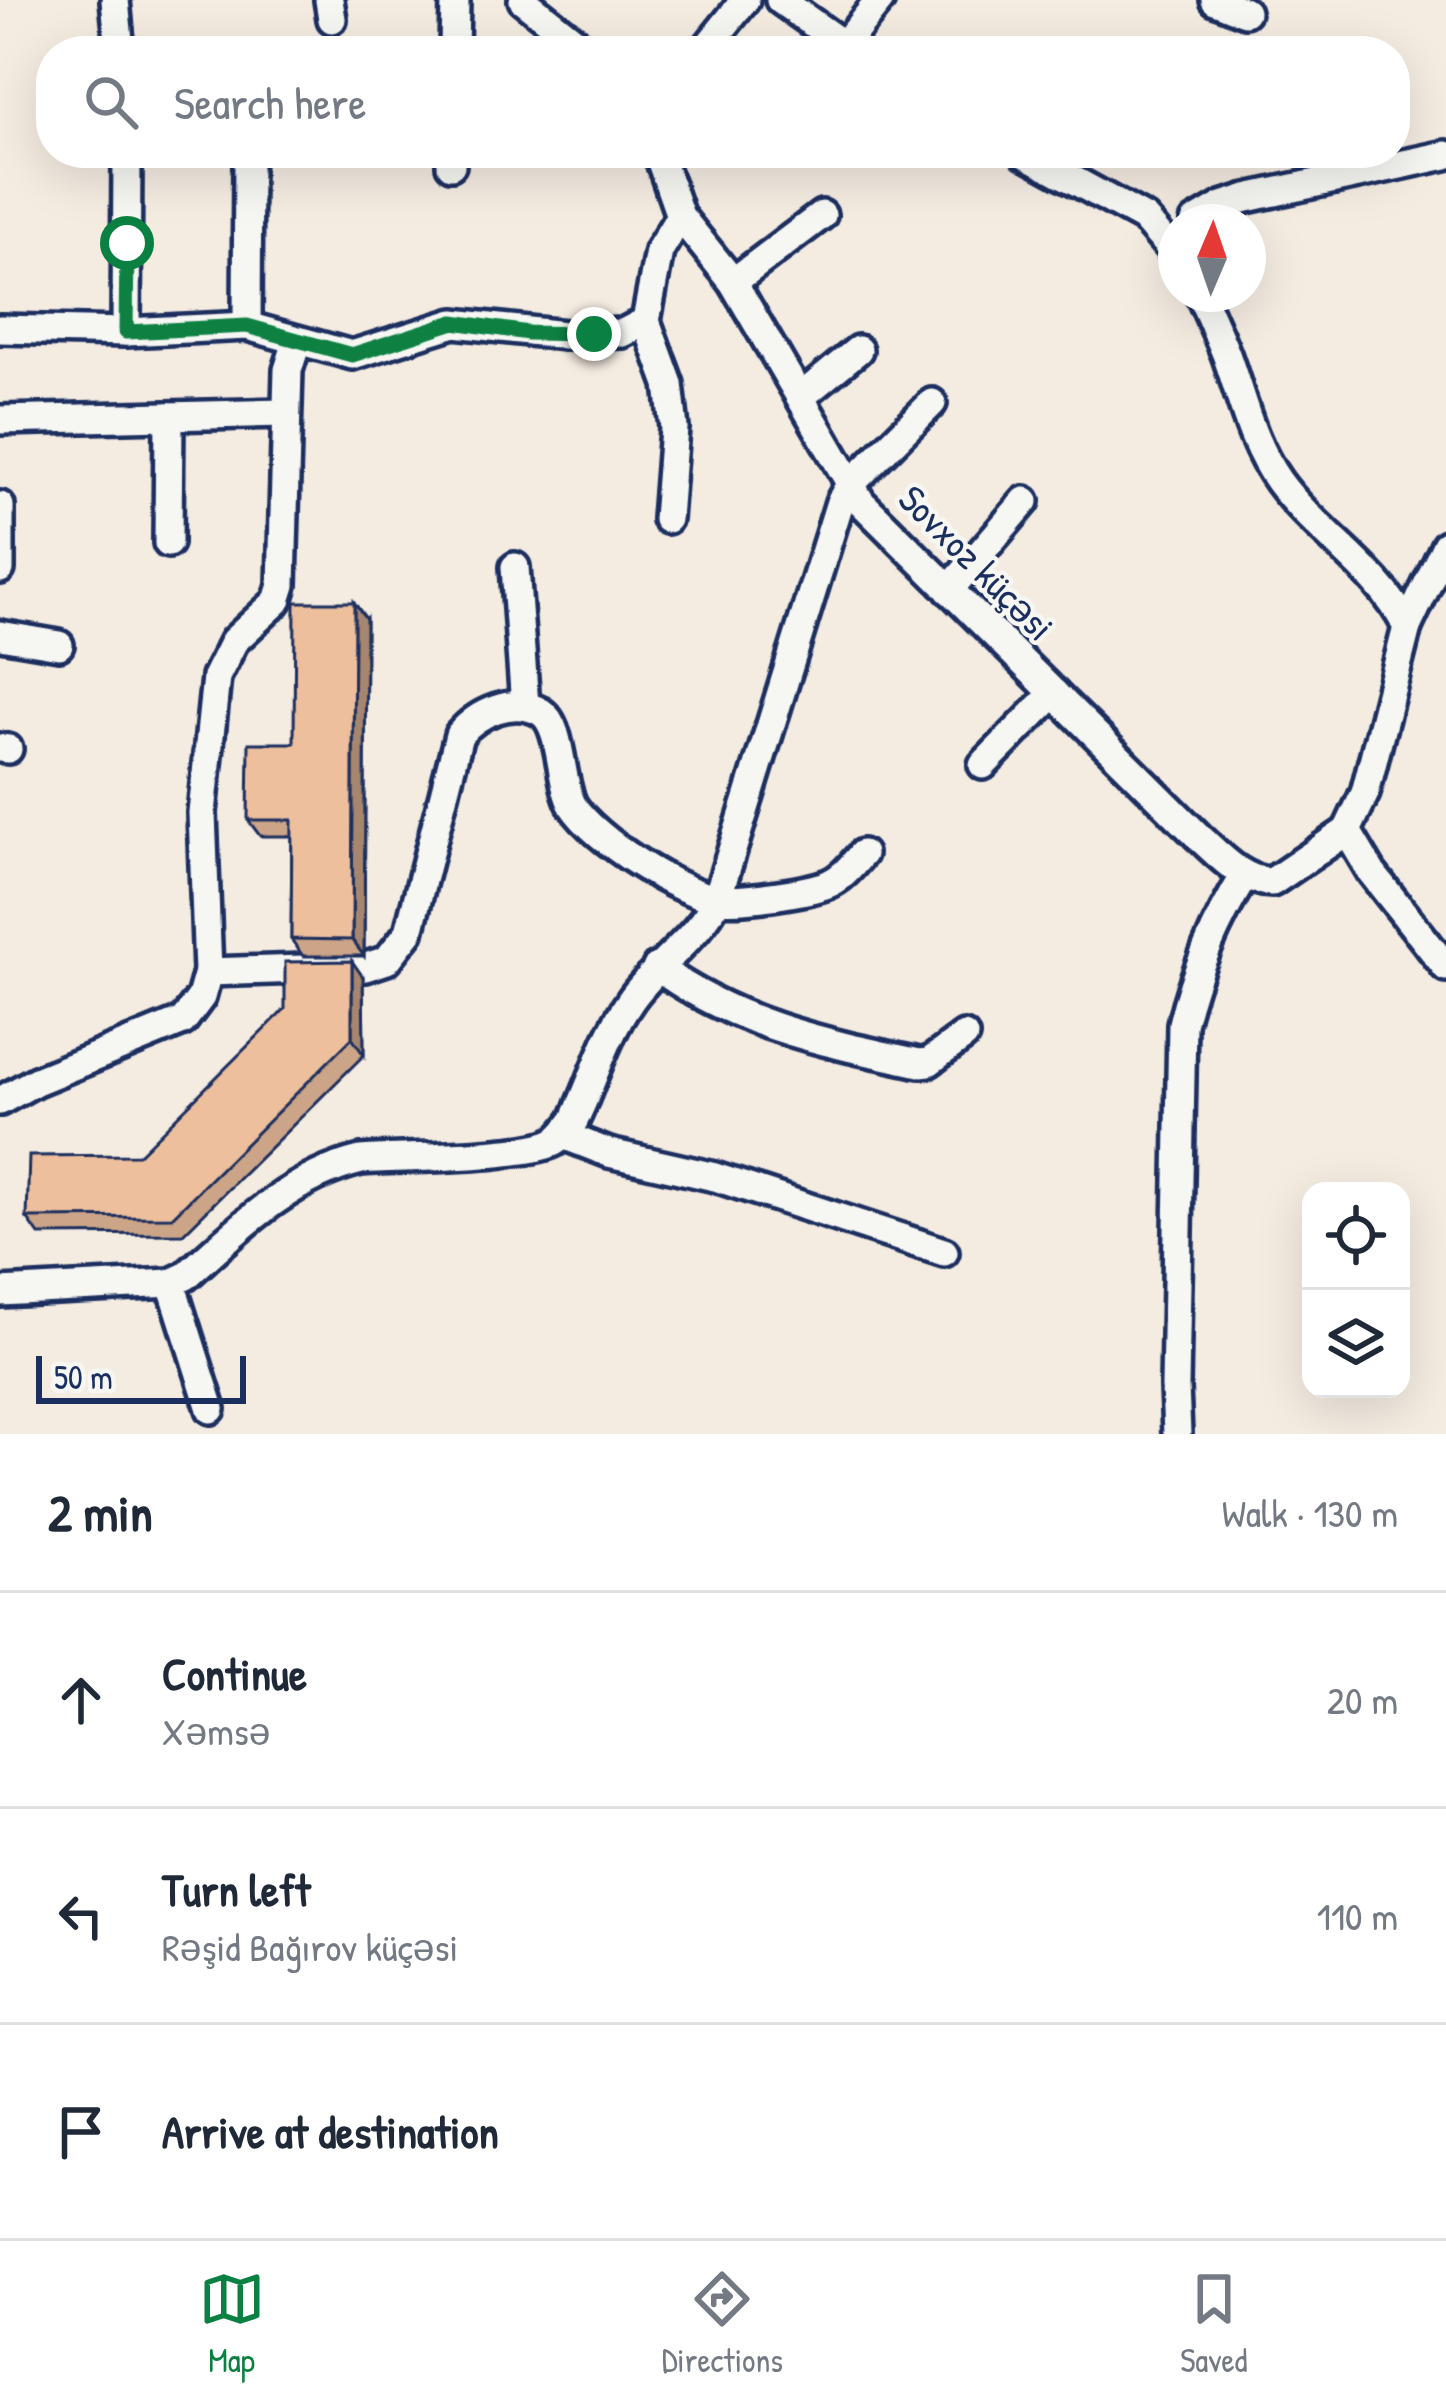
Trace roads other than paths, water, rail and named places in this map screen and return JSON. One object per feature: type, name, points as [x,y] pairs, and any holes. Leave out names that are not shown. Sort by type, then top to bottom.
[{"type":"street","points":[[115,0],[119,36]]},
{"type":"street","points":[[454,36],[455,0]]},
{"type":"street","points":[[523,0],[568,36]]},
{"type":"street","points":[[716,36],[745,0]]},
{"type":"street","points":[[780,0],[829,36]]},
{"type":"street","points":[[856,36],[880,0]]},
{"type":"street","points":[[1215,0],[1245,12]]},
{"type":"street","points":[[1410,163],[1446,155]]},
{"type":"street","points":[[126,332],[127,168]]},
{"type":"street","points":[[247,326],[248,168]]},
{"type":"street","name":"Sovxoz küçəsi","points":[[663,168],[680,216],[733,282],[802,396],[849,486],[1199,837],[1245,875]]},
{"type":"street","points":[[1052,168],[1158,231]]},
{"type":"street","points":[[1228,204],[1386,168]]},
{"type":"street","points":[[733,282],[822,215]]},
{"type":"street","points":[[668,519],[674,428],[669,384],[646,321],[659,251],[680,216]]},
{"type":"street","points":[[1208,312],[1252,434],[1276,478],[1310,521],[1393,598],[1407,627]]},
{"type":"street","points":[[0,329],[126,332],[247,326],[352,355],[454,322],[565,335],[623,333],[646,321]]},
{"type":"street","points":[[0,1101],[36,1081],[183,1021],[201,997],[208,972],[202,813],[216,677],[234,640],[277,601],[282,585],[288,370],[296,342]]},
{"type":"street","points":[[802,396],[858,350]]},
{"type":"street","points":[[0,1292],[171,1283],[258,1211],[338,1165],[513,1150],[542,1146],[563,1135],[574,1121],[615,1024],[657,967],[708,917],[717,899],[840,502],[849,486],[932,403]]},
{"type":"street","points":[[0,420],[286,413]]},
{"type":"street","points":[[168,543],[169,416]]},
{"type":"street","points":[[949,590],[1024,501]]},
{"type":"street","points":[[0,506],[0,569]]},
{"type":"street","points":[[1177,1434],[1182,1024],[1200,962],[1245,875],[1272,882],[1347,831],[1365,793],[1407,627],[1446,545]]},
{"type":"street","points":[[515,567],[525,706]]},
{"type":"street","points":[[0,635],[59,645]]},
{"type":"street","points":[[983,765],[1054,693]]},
{"type":"street","points":[[208,972],[366,967],[387,960],[409,932],[459,735],[472,719],[497,709],[525,706],[544,714],[554,728],[573,805],[606,842],[717,899],[826,885],[843,876],[862,854]]},
{"type":"street","points":[[1347,831],[1372,873],[1446,967]]},
{"type":"street","points":[[657,967],[714,1003],[793,1035],[920,1063],[929,1062],[964,1036]]},
{"type":"street","points":[[563,1135],[609,1153],[715,1177],[944,1252]]},
{"type":"street","points":[[171,1283],[211,1409]]}]
